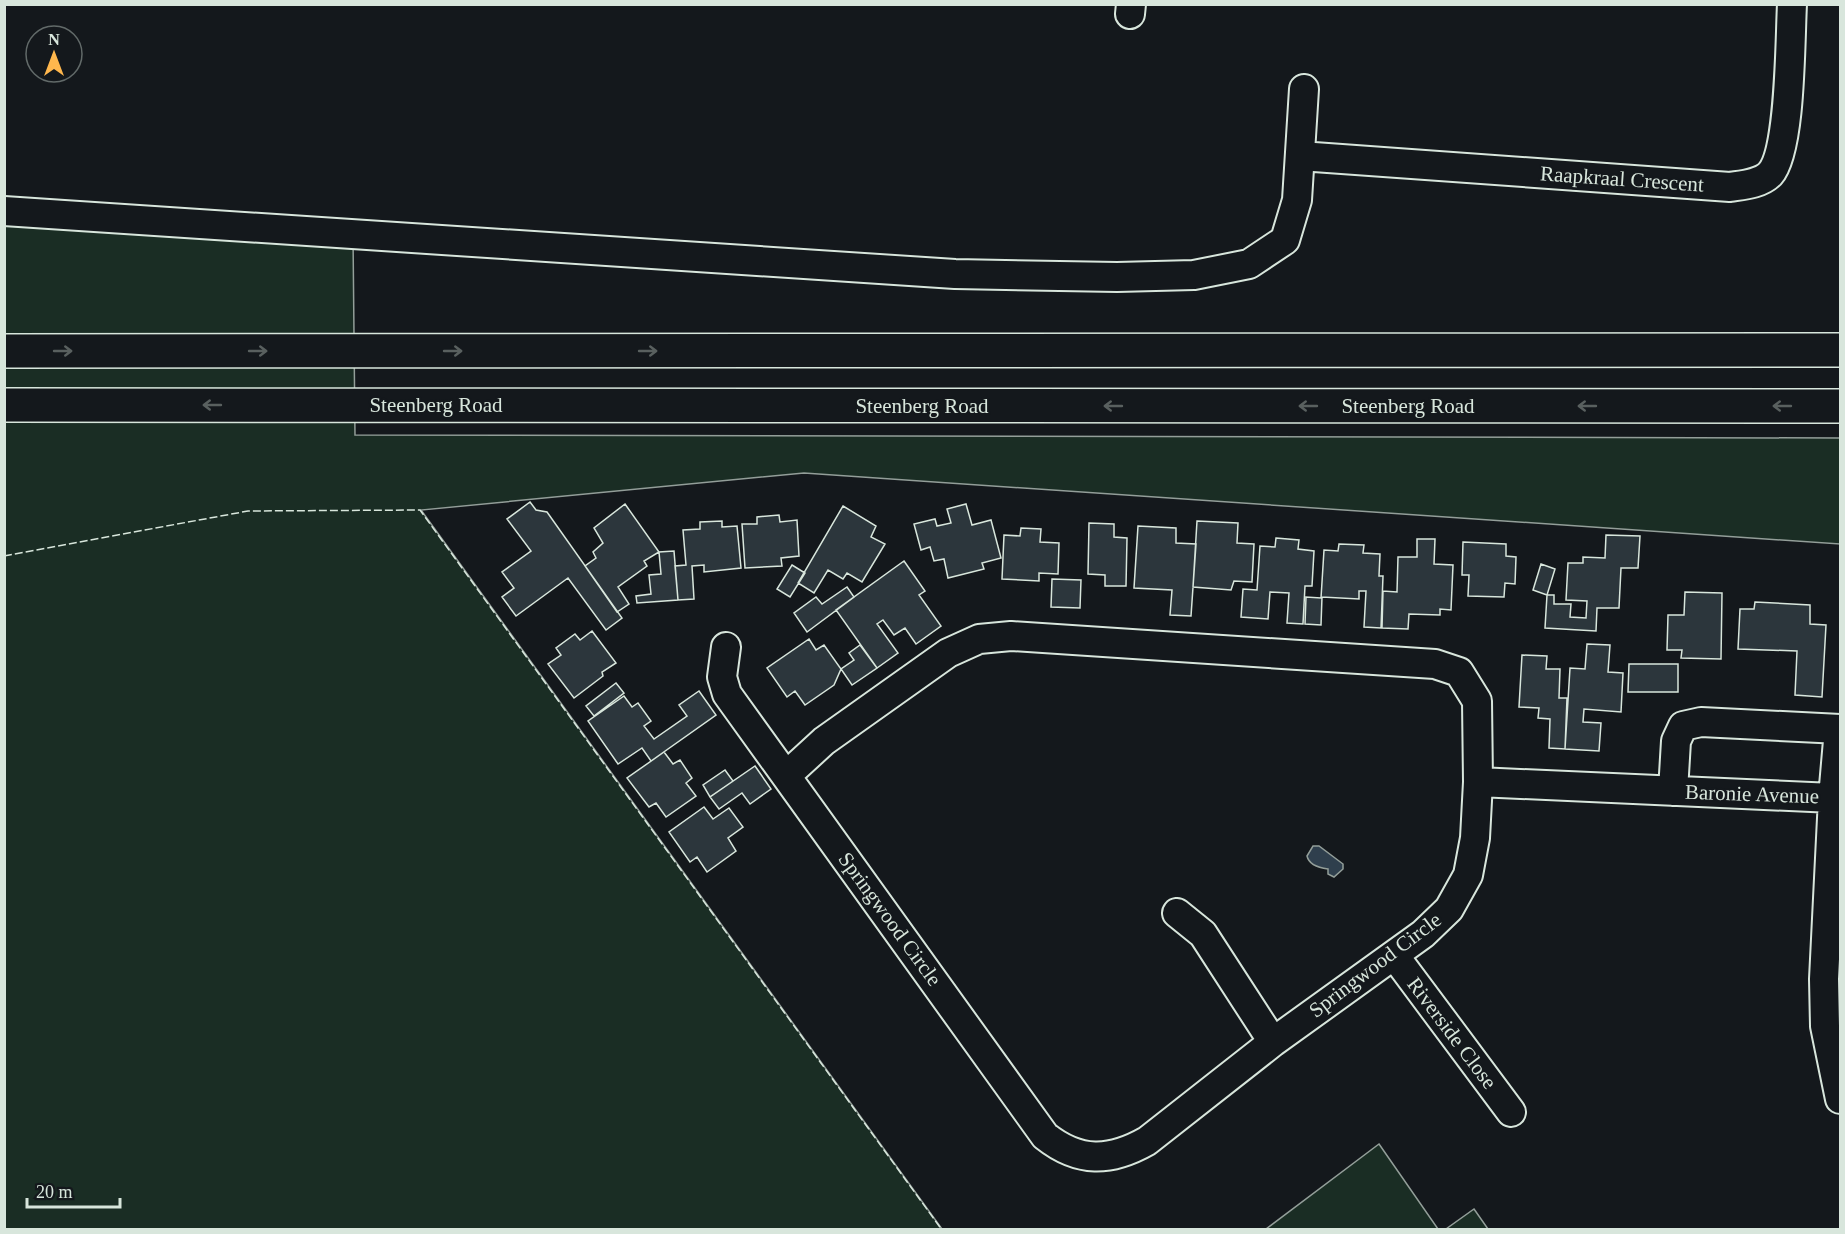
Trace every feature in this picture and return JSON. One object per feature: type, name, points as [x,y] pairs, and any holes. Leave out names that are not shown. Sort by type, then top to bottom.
[{"type":"main road","points":[[4,351],[1840,350]]},
{"type":"main road","name":"Steenberg Road","points":[[4,405],[1840,406]]},
{"type":"street","name":"Raapkraal Crescent","points":[[1300,156],[1730,187],[1750,184],[1769,175],[1783,147],[1792,4]]},
{"type":"street","points":[[4,211],[954,274],[1117,277],[1194,275],[1249,264],[1285,240],[1297,200],[1304,89]]},
{"type":"street","name":"Springwood Circle","points":[[1011,636],[1436,664],[1459,672],[1477,701],[1478,782],[1475,838],[1468,875],[1449,909],[1423,934],[1273,1042],[1147,1141],[1127,1153],[1088,1157],[1063,1150],[1045,1136],[787,774],[824,741],[948,653],[979,639],[1011,636]]},
{"type":"street","points":[[726,647],[722,677],[727,694],[787,774]]},
{"type":"street","name":"Baronie Avenue","points":[[1478,782],[1673,791],[1833,798],[1840,729],[1701,722],[1683,726],[1676,741],[1673,791]]},
{"type":"street","points":[[1833,798],[1824,979],[1825,1026],[1840,1099]]},
{"type":"street","points":[[1177,913],[1203,934],[1273,1042]]},
{"type":"street","name":"Riverside Close","points":[[1394,955],[1511,1112]]},
{"type":"green space","points":[[4,211],[353,235],[355,435],[1840,438],[1840,544],[804,473],[421,510],[942,1229],[5,1229]]},
{"type":"green space","points":[[1379,1144],[1438,1229],[1266,1229]]},
{"type":"green space","points":[[1474,1209],[1488,1229],[1446,1229]]},
{"type":"water","points":[[1313,846],[1319,846],[1343,864],[1343,869],[1334,877],[1328,874],[1328,869],[1312,864],[1307,856]]},
{"type":"building","points":[[530,502],[536,510],[547,512],[622,618],[606,630],[568,578],[516,616],[502,597],[514,588],[502,572],[531,551],[507,519]]},
{"type":"building","points":[[625,504],[659,552],[644,561],[647,566],[618,587],[629,604],[617,612],[585,566],[596,558],[593,552],[603,543],[594,528]]},
{"type":"building","points":[[966,504],[972,525],[991,520],[1001,558],[982,563],[984,569],[948,578],[944,559],[934,561],[930,547],[921,550],[914,524],[935,519],[937,526],[951,523],[947,509]]},
{"type":"building","points":[[843,506],[876,526],[871,537],[885,544],[862,582],[847,573],[843,579],[828,570],[814,593],[798,583]]},
{"type":"building","points":[[779,515],[780,522],[797,520],[799,556],[781,558],[782,566],[745,568],[742,524],[757,524],[757,517]]},
{"type":"building","points":[[722,521],[722,527],[737,526],[741,568],[704,572],[704,565],[692,566],[694,599],[678,600],[675,566],[686,565],[683,530],[700,529],[700,522]]},
{"type":"building","points":[[1197,521],[1238,523],[1237,543],[1254,544],[1252,582],[1234,581],[1231,590],[1193,587]]},
{"type":"building","points":[[1089,523],[1114,524],[1114,537],[1127,538],[1126,586],[1105,586],[1105,575],[1088,574]]},
{"type":"building","points":[[1138,526],[1176,528],[1176,543],[1196,544],[1191,616],[1170,615],[1172,590],[1134,588]]},
{"type":"building","points":[[1021,528],[1041,529],[1040,542],[1059,543],[1058,574],[1039,573],[1039,581],[1002,579],[1004,535],[1020,536]]},
{"type":"building","points":[[1606,535],[1640,536],[1638,568],[1621,568],[1619,608],[1597,608],[1596,631],[1545,628],[1547,595],[1554,595],[1554,604],[1571,604],[1570,617],[1586,618],[1587,601],[1566,600],[1568,563],[1583,563],[1583,557],[1605,558]]},
{"type":"building","points":[[1276,538],[1299,540],[1298,549],[1314,551],[1312,586],[1305,586],[1303,624],[1287,623],[1289,593],[1270,592],[1268,619],[1241,617],[1243,589],[1257,590],[1260,546],[1275,547]]},
{"type":"building","points":[[1417,539],[1435,539],[1434,564],[1453,565],[1451,610],[1440,609],[1440,615],[1409,614],[1408,629],[1382,628],[1383,591],[1397,592],[1398,557],[1417,557]]},
{"type":"building","points":[[1463,542],[1506,544],[1506,556],[1516,557],[1515,584],[1505,583],[1504,597],[1468,596],[1469,575],[1462,575]]},
{"type":"building","points":[[1339,544],[1364,545],[1363,553],[1380,554],[1379,576],[1383,576],[1381,628],[1364,627],[1366,591],[1359,591],[1359,599],[1322,597],[1321,625],[1305,624],[1306,597],[1321,598],[1324,550],[1338,551]]},
{"type":"building","points":[[674,551],[678,600],[637,603],[636,596],[651,594],[649,575],[661,574],[659,552]]},
{"type":"building","points":[[904,561],[925,591],[919,595],[941,626],[916,644],[905,628],[894,635],[883,620],[877,624],[898,653],[877,668],[836,610]]},
{"type":"building","points":[[1541,564],[1555,569],[1547,595],[1533,590]]},
{"type":"building","points":[[792,565],[805,573],[790,597],[777,589]]},
{"type":"building","points":[[1052,579],[1081,580],[1080,608],[1051,607]]},
{"type":"building","points":[[847,587],[854,597],[807,632],[794,613],[816,597],[822,604]]},
{"type":"building","points":[[1685,592],[1722,593],[1721,659],[1681,658],[1682,650],[1667,650],[1668,615],[1684,615]]},
{"type":"building","points":[[1755,602],[1810,605],[1810,624],[1826,625],[1822,697],[1795,695],[1797,651],[1738,649],[1740,609],[1754,609]]},
{"type":"building","points":[[592,631],[616,663],[602,672],[603,676],[574,698],[548,664],[561,655],[556,648],[575,634],[580,640]]},
{"type":"building","points":[[809,639],[816,650],[824,645],[841,669],[834,685],[805,705],[795,691],[787,697],[767,668]]},
{"type":"building","points":[[1587,644],[1610,645],[1608,672],[1623,673],[1621,712],[1584,709],[1583,722],[1601,723],[1599,751],[1565,749],[1570,668],[1585,669]]},
{"type":"building","points":[[860,645],[877,668],[852,685],[841,669],[854,660],[849,653]]},
{"type":"building","points":[[1522,655],[1547,656],[1546,669],[1560,669],[1559,698],[1567,698],[1565,749],[1549,748],[1550,719],[1538,718],[1539,708],[1519,707]]},
{"type":"building","points":[[1629,664],[1678,664],[1678,692],[1628,692]]},
{"type":"building","points":[[616,683],[624,693],[594,716],[586,706]]},
{"type":"building","points":[[699,691],[716,715],[651,761],[642,748],[618,764],[588,721],[624,696],[632,707],[638,703],[651,721],[644,726],[654,739],[687,716],[679,705]]},
{"type":"building","points":[[664,752],[673,764],[680,760],[692,778],[686,783],[696,796],[666,817],[656,803],[649,807],[627,778]]},
{"type":"building","points":[[755,766],[771,789],[750,804],[742,793],[719,809],[710,797]]},
{"type":"building","points":[[725,770],[733,781],[710,797],[703,785]]},
{"type":"building","points":[[704,807],[713,819],[729,808],[743,827],[728,838],[736,851],[707,872],[697,857],[690,862],[669,832]]},
{"type":"fence","points":[[4,556],[248,511],[420,510],[942,1230]]}]
